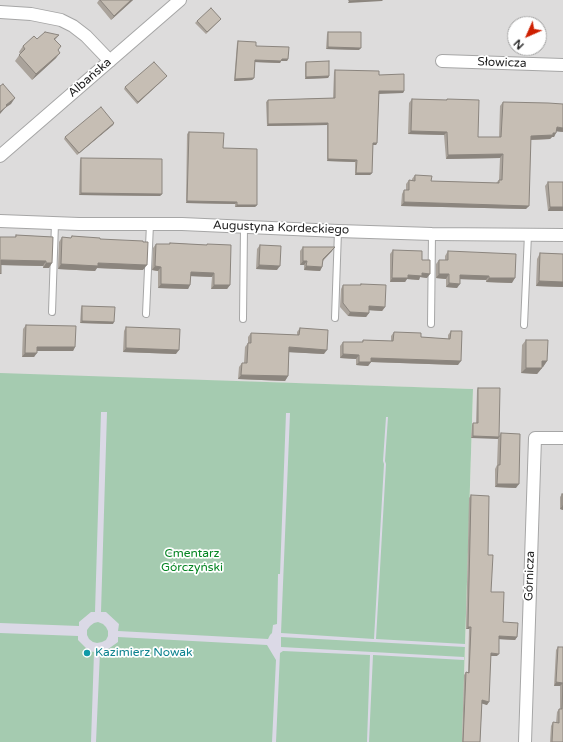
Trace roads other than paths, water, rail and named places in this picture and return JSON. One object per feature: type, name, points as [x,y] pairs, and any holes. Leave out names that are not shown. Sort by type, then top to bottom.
[{"type":"street","name":"Albańska","points":[[0,156],[180,0]]},
{"type":"street","points":[[0,12],[31,14],[61,20],[73,26],[86,36],[110,61]]},
{"type":"street","name":"Słowicza","points":[[442,61],[563,65]]},
{"type":"street","name":"Augustyna Kordeckiego","points":[[0,221],[79,224],[182,224],[432,234],[563,235]]},
{"type":"street","name":"Górnicza","points":[[525,742],[535,438],[563,438]]},
{"type":"lane","points":[[52,312],[55,223]]},
{"type":"lane","points":[[146,314],[150,224]]},
{"type":"lane","points":[[243,319],[244,227]]},
{"type":"lane","points":[[334,318],[338,231]]},
{"type":"lane","points":[[431,324],[432,234]]},
{"type":"lane","points":[[524,325],[528,234]]},
{"type":"place","name":"Kazimierz Nowak","points":[[87,653]]},
{"type":"park label","name":"Cmentarz Górczyński","points":[[192,561]]}]
